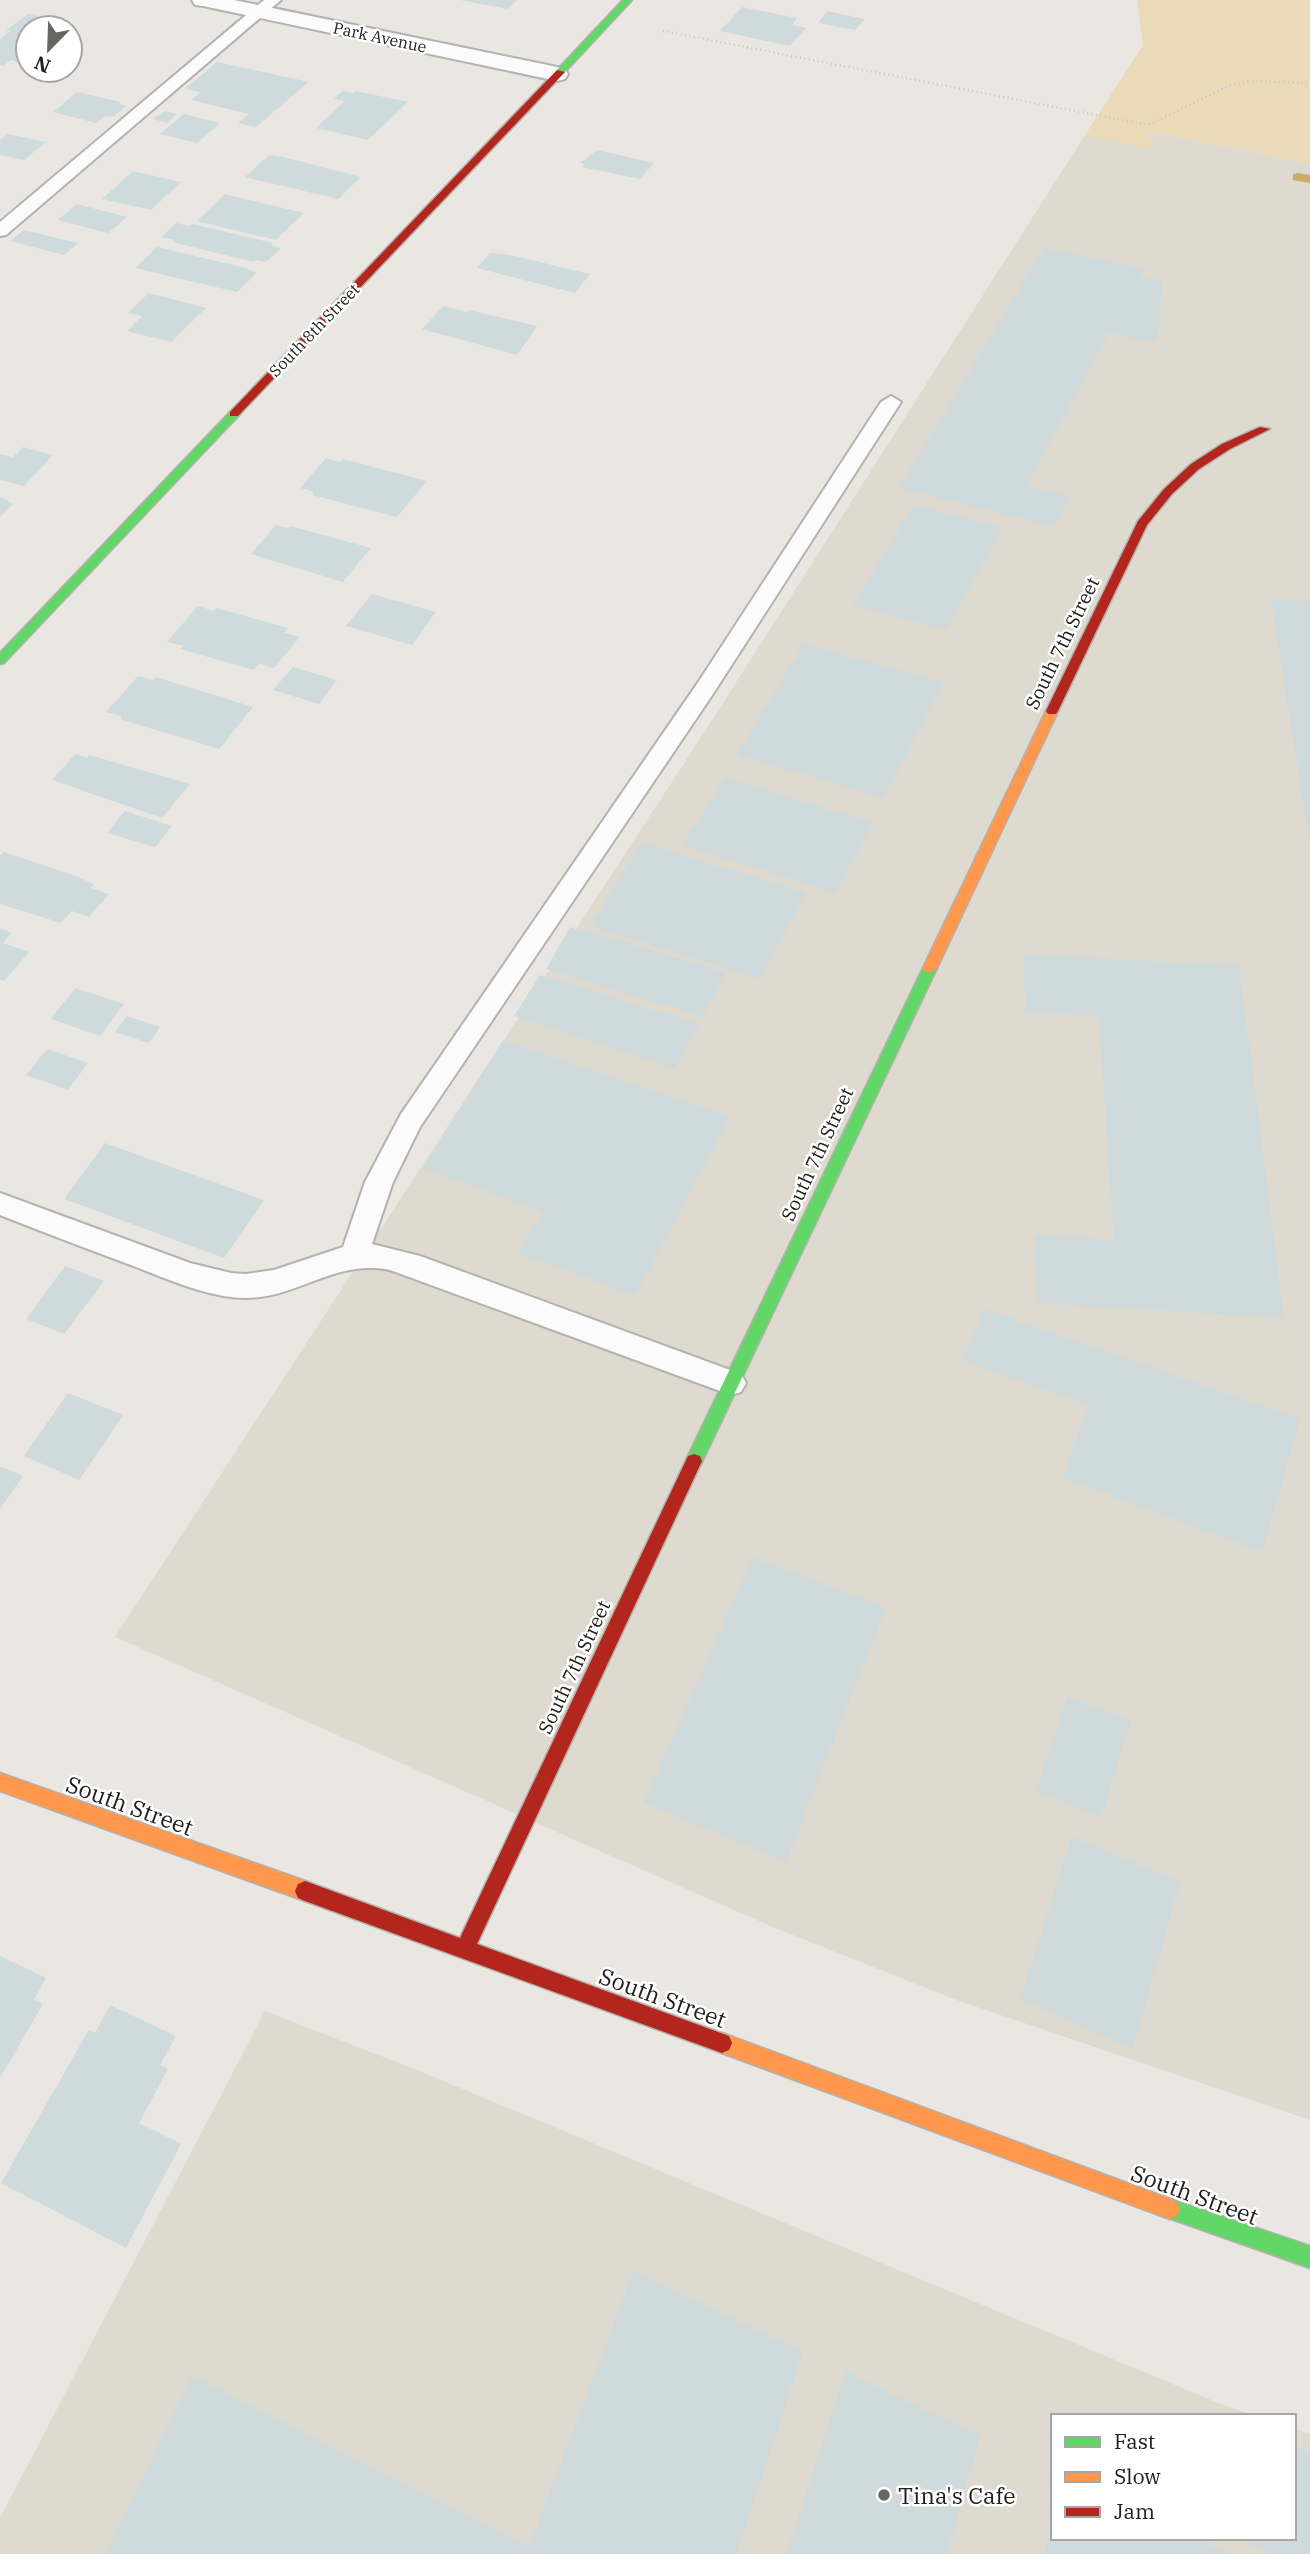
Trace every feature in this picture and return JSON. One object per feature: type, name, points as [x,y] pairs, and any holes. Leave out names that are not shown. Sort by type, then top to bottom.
[{"type":"street","name":"Park Avenue","points":[[203,0],[266,6],[557,74]]},
{"type":"street","name":"South 8th Street","points":[[0,660],[628,0]]},
{"type":"street","name":"South 7th Street","points":[[465,1948],[731,1383],[1142,524],[1167,489],[1196,461],[1225,443],[1264,429]]},
{"type":"street","name":"South Street","points":[[0,1783],[465,1948],[1239,2235],[1310,2257]]},
{"type":"lane","points":[[0,230],[266,6]]},
{"type":"lane","points":[[354,1256],[379,1182],[410,1121],[675,733],[891,402]]},
{"type":"lane","points":[[0,1203],[187,1274],[215,1282],[246,1286],[276,1282],[354,1256],[379,1256],[410,1264],[731,1383]]},
{"type":"path","points":[[663,31],[1148,125],[1231,85],[1251,81],[1310,83]]},
{"type":"shaded area","points":[[1137,0],[1310,0],[1310,164],[1147,130],[1154,150],[1085,135],[1143,45]]},
{"type":"shaded area","points":[[1146,130],[1310,164],[1310,2120],[959,2001],[770,1926],[115,1637],[707,728],[1085,135],[1154,149]]},
{"type":"shaded area","points":[[265,2011],[417,2070],[1249,2414],[1051,2414],[1051,2540],[1296,2540],[1296,2430],[1310,2434],[1310,2554],[0,2554],[0,2518]]},
{"type":"building","points":[[460,0],[517,0],[508,9]]},
{"type":"building","points":[[742,7],[797,18],[792,25],[806,28],[790,46],[720,31]]},
{"type":"building","points":[[827,11],[865,19],[855,30],[818,23]]},
{"type":"building","points":[[14,24],[14,61],[3,66],[0,65],[0,39],[10,31],[6,30]]},
{"type":"building","points":[[217,62],[309,82],[256,127],[238,123],[249,114],[191,100],[201,92],[185,89]]},
{"type":"building","points":[[343,91],[356,91],[408,102],[368,140],[316,128],[345,101],[334,99]]},
{"type":"building","points":[[77,92],[121,102],[119,104],[126,106],[113,117],[105,116],[96,123],[53,112]]},
{"type":"building","points":[[164,111],[177,114],[167,123],[153,119]]},
{"type":"building","points":[[184,114],[220,123],[197,143],[160,134]]},
{"type":"building","points":[[8,134],[46,142],[24,160],[0,155],[0,140]]},
{"type":"building","points":[[597,150],[654,163],[640,179],[582,167],[584,164],[580,163]]},
{"type":"building","points":[[269,155],[361,177],[338,199],[245,177]]},
{"type":"building","points":[[133,171],[181,182],[151,210],[102,199]]},
{"type":"building","points":[[225,194],[304,213],[276,240],[197,221]]},
{"type":"building","points":[[77,204],[127,217],[108,233],[58,220]]},
{"type":"building","points":[[176,223],[189,226],[192,224],[273,243],[271,245],[281,248],[266,262],[254,262],[161,237]]},
{"type":"building","points":[[24,230],[78,243],[64,255],[10,241]]},
{"type":"building","points":[[157,247],[257,273],[237,292],[135,268]]},
{"type":"building","points":[[1044,248],[1144,269],[1140,277],[1162,281],[1159,333],[1153,343],[1109,333],[1027,485],[1070,496],[1054,527],[899,488]]},
{"type":"building","points":[[490,253],[506,254],[590,274],[575,293],[477,268]]},
{"type":"building","points":[[149,293],[206,308],[171,342],[127,331],[142,316],[128,313]]},
{"type":"building","points":[[443,306],[537,326],[517,355],[422,329]]},
{"type":"building","points":[[23,447],[53,455],[24,486],[0,480],[0,454],[13,457]]},
{"type":"building","points":[[326,458],[340,462],[343,459],[427,481],[397,517],[312,495],[314,492],[300,488]]},
{"type":"building","points":[[0,497],[13,504],[0,517]]},
{"type":"building","points":[[913,505],[1003,528],[946,630],[853,605]]},
{"type":"building","points":[[276,525],[288,528],[290,526],[371,548],[343,582],[251,554]]},
{"type":"building","points":[[372,594],[436,612],[412,645],[346,626]]},
{"type":"building","points":[[1271,599],[1310,601],[1309,840]]},
{"type":"building","points":[[198,606],[214,611],[216,608],[288,628],[284,633],[300,637],[274,668],[259,664],[254,670],[180,649],[183,646],[167,642]]},
{"type":"building","points":[[804,644],[944,683],[883,798],[737,755]]},
{"type":"building","points":[[293,667],[337,680],[319,704],[273,690]]},
{"type":"building","points":[[138,676],[154,680],[156,677],[253,707],[219,749],[120,719],[122,716],[106,712]]},
{"type":"building","points":[[75,754],[87,758],[89,755],[190,784],[162,818],[52,780]]},
{"type":"building","points":[[725,778],[873,823],[835,893],[683,845]]},
{"type":"building","points":[[125,811],[172,826],[155,847],[107,833]]},
{"type":"building","points":[[642,843],[806,893],[760,979],[591,926]]},
{"type":"building","points":[[4,852],[73,875],[94,884],[91,888],[109,894],[89,917],[72,911],[61,923],[0,904],[0,855]]},
{"type":"building","points":[[570,927],[726,972],[703,1017],[546,969]]},
{"type":"building","points":[[0,928],[12,933],[3,943],[29,952],[4,981],[0,980]]},
{"type":"building","points":[[1023,954],[1239,966],[1284,1318],[1037,1303],[1035,1235],[1114,1240],[1099,1017],[1026,1012]]},
{"type":"building","points":[[540,975],[699,1024],[675,1068],[514,1016]]},
{"type":"building","points":[[75,988],[124,1004],[100,1036],[51,1019]]},
{"type":"building","points":[[127,1016],[160,1027],[149,1043],[115,1032]]},
{"type":"building","points":[[503,1040],[730,1117],[635,1296],[518,1253],[543,1212],[423,1168]]},
{"type":"building","points":[[47,1049],[88,1063],[68,1090],[26,1075]]},
{"type":"building","points":[[105,1143],[264,1200],[224,1258],[64,1199]]},
{"type":"building","points":[[65,1266],[104,1281],[64,1334],[26,1319]]},
{"type":"building","points":[[984,1309],[1300,1419],[1262,1552],[1063,1478],[1089,1405],[963,1361]]},
{"type":"building","points":[[68,1393],[123,1415],[79,1480],[24,1456]]},
{"type":"building","points":[[0,1466],[23,1476],[0,1509]]},
{"type":"building","points":[[753,1557],[886,1608],[786,1862],[644,1803]]},
{"type":"building","points":[[1068,1697],[1131,1721],[1101,1818],[1036,1791]]},
{"type":"building","points":[[1072,1837],[1180,1882],[1133,2049],[1020,1999]]},
{"type":"building","points":[[0,1956],[46,1978],[34,2000],[43,2004],[0,2078]]},
{"type":"building","points":[[110,2005],[176,2036],[160,2065],[168,2069],[139,2123],[181,2144],[126,2248],[1,2183],[89,2030],[95,2033]]},
{"type":"building","points":[[634,2271],[803,2352],[736,2554],[106,2554],[192,2376],[529,2547]]},
{"type":"building","name":"Tina's Cafe","points":[[846,2372],[980,2436],[947,2554],[786,2554]]},
{"type":"building","points":[[1296,2447],[1310,2453],[1310,2554],[1270,2554],[1249,2544],[1250,2540],[1296,2540]]},
{"type":"building","points":[[1051,2530],[1051,2540],[1202,2540],[1229,2554],[1044,2554]]},
{"type":"waterway","points":[[1298,177],[1310,179]]},
{"type":"traffic: fast","points":[[560,72],[628,0]]},
{"type":"traffic: fast","points":[[0,660],[234,414]]},
{"type":"traffic: fast","points":[[694,1461],[930,968]]},
{"type":"traffic: fast","points":[[1170,2209],[1310,2257]]},
{"type":"traffic: slow","points":[[930,968],[1052,711]]},
{"type":"traffic: slow","points":[[0,1782],[305,1891]]},
{"type":"traffic: slow","points":[[722,2043],[1170,2209]]},
{"type":"traffic: jam","points":[[234,414],[560,72]]},
{"type":"traffic: jam","points":[[1052,711],[1142,524],[1168,492],[1195,466],[1226,446],[1264,429]]},
{"type":"traffic: jam","points":[[465,1948],[694,1461]]},
{"type":"traffic: jam","points":[[305,1891],[722,2043]]},
{"type":"place","name":"Tina's Cafe","points":[[884,2495]]}]
